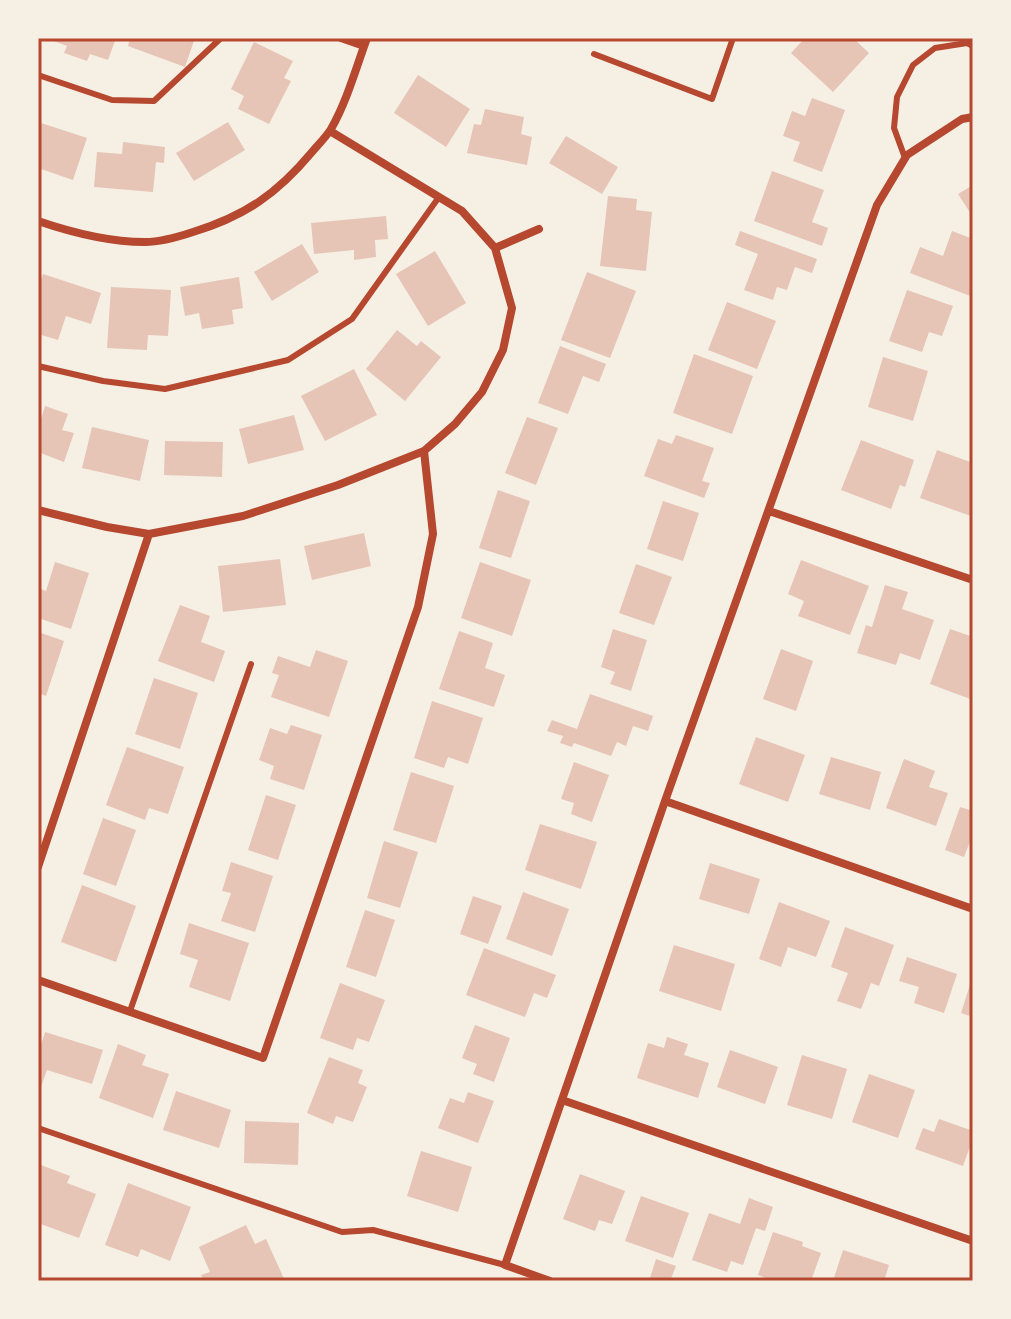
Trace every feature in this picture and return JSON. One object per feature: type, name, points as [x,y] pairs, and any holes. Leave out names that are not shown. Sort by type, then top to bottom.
[{"type":"street","points":[[38,221],[80,234],[148,242],[208,227],[263,200],[293,175],[330,131],[365,42],[341,38]]},
{"type":"street","points":[[550,1281],[505,1265],[665,801],[877,205],[907,155],[962,119],[973,117]]},
{"type":"street","points":[[38,510],[149,534],[243,516],[377,471],[424,451],[455,424],[482,392],[503,350],[512,308],[495,248],[462,211],[330,131]]},
{"type":"street","points":[[495,248],[539,229]]},
{"type":"street","points":[[38,980],[263,1058],[418,607],[433,534],[424,451]]},
{"type":"street","points":[[769,511],[973,580]]},
{"type":"street","points":[[38,867],[149,534]]},
{"type":"street","points":[[665,801],[973,909]]},
{"type":"street","points":[[562,1100],[973,1241]]},
{"type":"lane","points":[[38,75],[112,100],[154,101],[221,38]]},
{"type":"lane","points":[[594,54],[712,99],[733,38]]},
{"type":"lane","points":[[905,158],[894,128],[897,97],[913,65],[935,48],[967,43],[973,46]]},
{"type":"lane","points":[[38,366],[103,381],[165,389],[288,360],[352,319],[439,197]]},
{"type":"lane","points":[[130,1011],[251,664]]},
{"type":"lane","points":[[38,1128],[342,1232],[373,1230],[505,1265]]},
{"type":"building","points":[[46,38],[116,38],[108,60],[90,54],[87,61],[64,53],[67,46]]},
{"type":"building","points":[[130,38],[195,38],[185,67],[128,46]]},
{"type":"building","points":[[805,38],[853,38],[869,53],[833,92],[791,53]]},
{"type":"building","points":[[254,42],[293,61],[284,78],[291,81],[269,124],[238,109],[244,96],[231,89]]},
{"type":"building","points":[[418,75],[470,109],[446,147],[394,113]]},
{"type":"building","points":[[812,98],[845,110],[822,172],[793,161],[800,142],[783,136],[792,111],[805,116]]},
{"type":"building","points":[[485,109],[524,117],[521,134],[532,137],[527,165],[467,153],[474,124],[481,125]]},
{"type":"building","points":[[38,122],[87,138],[73,180],[38,168]]},
{"type":"building","points":[[228,122],[245,150],[194,181],[176,153]]},
{"type":"building","points":[[566,136],[618,167],[602,194],[549,163]]},
{"type":"building","points":[[123,142],[165,147],[164,163],[156,162],[153,192],[94,187],[97,152],[122,154]]},
{"type":"building","points":[[772,171],[824,190],[812,222],[828,228],[822,246],[754,221]]},
{"type":"building","points":[[973,185],[973,217],[958,194]]},
{"type":"building","points":[[608,196],[637,199],[636,210],[652,212],[646,271],[600,266]]},
{"type":"building","points":[[386,216],[388,239],[375,240],[376,257],[354,260],[354,250],[314,254],[311,223]]},
{"type":"building","points":[[740,231],[817,259],[812,273],[795,267],[787,290],[777,287],[773,300],[744,290],[758,254],[735,245]]},
{"type":"building","points":[[952,231],[973,239],[973,297],[910,273],[920,247],[943,256]]},
{"type":"building","points":[[302,244],[319,272],[272,301],[254,272]]},
{"type":"building","points":[[435,251],[466,303],[428,326],[396,274]]},
{"type":"building","points":[[587,272],[636,291],[610,358],[561,340]]},
{"type":"building","points":[[43,274],[101,293],[91,324],[66,316],[58,340],[38,334],[41,320],[38,319],[38,289]]},
{"type":"building","points":[[239,277],[243,308],[232,310],[234,324],[202,329],[199,313],[185,316],[180,287]]},
{"type":"building","points":[[111,287],[171,290],[168,336],[148,335],[147,350],[107,348]]},
{"type":"building","points":[[907,290],[953,306],[942,336],[929,332],[922,352],[889,341]]},
{"type":"building","points":[[727,302],[776,321],[757,369],[708,350]]},
{"type":"building","points":[[397,330],[417,346],[421,341],[441,357],[405,401],[366,369]]},
{"type":"building","points":[[560,346],[606,364],[599,382],[583,376],[568,414],[538,403]]},
{"type":"building","points":[[694,354],[753,376],[732,434],[673,413]]},
{"type":"building","points":[[883,357],[928,371],[913,421],[868,407]]},
{"type":"building","points":[[354,369],[377,415],[325,441],[301,396]]},
{"type":"building","points":[[45,406],[68,414],[62,430],[74,433],[64,462],[38,452],[38,418],[41,419]]},
{"type":"building","points":[[294,415],[304,450],[248,464],[239,429]]},
{"type":"building","points":[[527,417],[558,428],[536,485],[505,473]]},
{"type":"building","points":[[92,427],[149,440],[140,481],[82,468]]},
{"type":"building","points":[[676,435],[714,448],[702,481],[710,483],[704,498],[644,476],[658,439],[672,444]]},
{"type":"building","points":[[861,440],[914,460],[905,487],[900,485],[891,509],[841,490]]},
{"type":"building","points":[[165,441],[223,442],[222,477],[164,475]]},
{"type":"building","points":[[937,450],[973,463],[971,516],[920,498]]},
{"type":"building","points":[[498,490],[530,501],[511,558],[479,548]]},
{"type":"building","points":[[663,501],[699,513],[683,561],[647,549]]},
{"type":"building","points":[[364,533],[371,566],[312,580],[304,546]]},
{"type":"building","points":[[280,559],[286,605],[223,612],[218,566]]},
{"type":"building","points":[[801,560],[869,586],[850,635],[798,616],[804,601],[788,594]]},
{"type":"building","points":[[55,562],[89,573],[71,629],[38,618],[38,588],[46,591]]},
{"type":"building","points":[[480,562],[531,580],[512,636],[461,618]]},
{"type":"building","points":[[636,564],[672,577],[654,625],[619,613]]},
{"type":"building","points":[[885,585],[908,592],[902,609],[934,620],[920,660],[900,653],[896,665],[857,653],[866,625],[872,627]]},
{"type":"building","points":[[180,605],[210,616],[201,642],[225,651],[214,682],[158,661]]},
{"type":"building","points":[[613,629],[647,640],[631,691],[610,684],[615,672],[601,667]]},
{"type":"building","points":[[950,629],[973,637],[973,700],[930,684]]},
{"type":"building","points":[[459,631],[493,643],[485,668],[505,675],[494,707],[439,689]]},
{"type":"building","points":[[38,632],[64,641],[46,696],[38,693]]},
{"type":"building","points":[[781,649],[813,661],[796,711],[763,699]]},
{"type":"building","points":[[316,650],[348,661],[329,717],[271,697],[279,675],[272,673],[278,656],[310,667]]},
{"type":"building","points":[[154,678],[198,693],[180,749],[135,734]]},
{"type":"building","points":[[590,694],[653,716],[648,731],[633,726],[626,746],[617,742],[611,756],[574,743],[572,747],[560,743],[563,736],[547,731],[552,720],[577,729]]},
{"type":"building","points":[[432,701],[483,718],[468,764],[448,757],[444,768],[414,758]]},
{"type":"building","points":[[291,725],[322,735],[304,790],[270,779],[274,766],[259,760],[270,728],[287,734]]},
{"type":"building","points":[[756,737],[805,755],[788,802],[739,784]]},
{"type":"building","points":[[127,747],[184,767],[168,814],[149,808],[145,820],[106,805]]},
{"type":"building","points":[[831,757],[881,772],[870,810],[819,794]]},
{"type":"building","points":[[904,759],[935,771],[929,787],[948,793],[936,826],[886,808]]},
{"type":"building","points":[[574,762],[609,775],[592,822],[571,814],[574,803],[561,799]]},
{"type":"building","points":[[411,772],[454,786],[436,843],[393,830]]},
{"type":"building","points":[[266,795],[296,805],[278,860],[248,850]]},
{"type":"building","points":[[960,807],[973,811],[973,834],[964,857],[945,850]]},
{"type":"building","points":[[103,818],[136,830],[116,886],[83,874]]},
{"type":"building","points":[[540,824],[597,842],[581,889],[525,870]]},
{"type":"building","points":[[384,841],[418,852],[400,908],[367,898]]},
{"type":"building","points":[[231,862],[273,876],[255,932],[221,921],[231,893],[222,891]]},
{"type":"building","points":[[710,863],[760,879],[749,914],[699,899]]},
{"type":"building","points":[[82,885],[136,906],[116,962],[61,942]]},
{"type":"building","points":[[523,892],[569,909],[552,956],[506,939]]},
{"type":"building","points":[[473,896],[502,906],[488,944],[460,934]]},
{"type":"building","points":[[779,902],[830,921],[816,957],[788,947],[781,967],[759,959]]},
{"type":"building","points":[[365,910],[395,920],[376,977],[346,967]]},
{"type":"building","points":[[189,923],[249,943],[230,1001],[189,987],[198,960],[180,954]]},
{"type":"building","points":[[845,927],[894,945],[879,986],[871,983],[861,1009],[837,1001],[848,973],[831,967]]},
{"type":"building","points":[[674,945],[735,964],[721,1011],[659,991]]},
{"type":"building","points":[[484,948],[556,975],[547,998],[534,993],[525,1017],[466,995]]},
{"type":"building","points":[[907,957],[957,974],[944,1013],[914,1003],[919,987],[899,981]]},
{"type":"building","points":[[973,978],[973,1017],[961,1013]]},
{"type":"building","points":[[340,983],[385,1000],[369,1042],[357,1038],[353,1050],[320,1038]]},
{"type":"building","points":[[475,1025],[510,1038],[494,1082],[473,1074],[477,1064],[462,1058]]},
{"type":"building","points":[[45,1032],[103,1050],[92,1084],[47,1070],[38,1095],[38,1055]]},
{"type":"building","points":[[667,1037],[688,1044],[684,1055],[709,1063],[698,1098],[637,1078],[648,1043],[664,1048]]},
{"type":"building","points":[[118,1044],[146,1055],[142,1065],[169,1074],[153,1118],[99,1098]]},
{"type":"building","points":[[730,1050],[778,1067],[765,1104],[717,1087]]},
{"type":"building","points":[[802,1055],[847,1069],[832,1119],[787,1105]]},
{"type":"building","points":[[329,1057],[363,1070],[358,1083],[367,1087],[353,1122],[336,1116],[333,1124],[307,1113]]},
{"type":"building","points":[[869,1074],[915,1090],[898,1138],[852,1122]]},
{"type":"building","points":[[176,1091],[231,1110],[219,1148],[163,1130]]},
{"type":"building","points":[[468,1092],[494,1101],[478,1143],[438,1128],[450,1098],[464,1103]]},
{"type":"building","points":[[939,1119],[973,1131],[963,1166],[915,1149],[923,1128],[934,1132]]},
{"type":"building","points":[[245,1121],[299,1123],[298,1165],[244,1163]]},
{"type":"building","points":[[421,1151],[472,1167],[458,1212],[407,1196]]},
{"type":"building","points":[[41,1165],[70,1176],[67,1183],[96,1194],[79,1238],[38,1223],[38,1174]]},
{"type":"building","points":[[580,1174],[625,1191],[612,1224],[599,1220],[595,1231],[563,1219]]},
{"type":"building","points":[[128,1183],[191,1207],[170,1261],[141,1249],[138,1257],[105,1245]]},
{"type":"building","points":[[641,1196],[689,1213],[673,1258],[625,1241]]},
{"type":"building","points":[[749,1198],[773,1207],[765,1231],[756,1228],[743,1265],[731,1261],[727,1272],[692,1260],[709,1213],[740,1224]]},
{"type":"building","points":[[246,1225],[255,1244],[266,1239],[285,1281],[204,1281],[201,1275],[210,1272],[199,1247]]},
{"type":"building","points":[[773,1232],[803,1242],[802,1246],[821,1253],[811,1281],[774,1281],[758,1275]]},
{"type":"building","points":[[843,1250],[889,1265],[884,1281],[833,1281]]},
{"type":"building","points":[[656,1259],[676,1266],[670,1281],[649,1281]]}]
